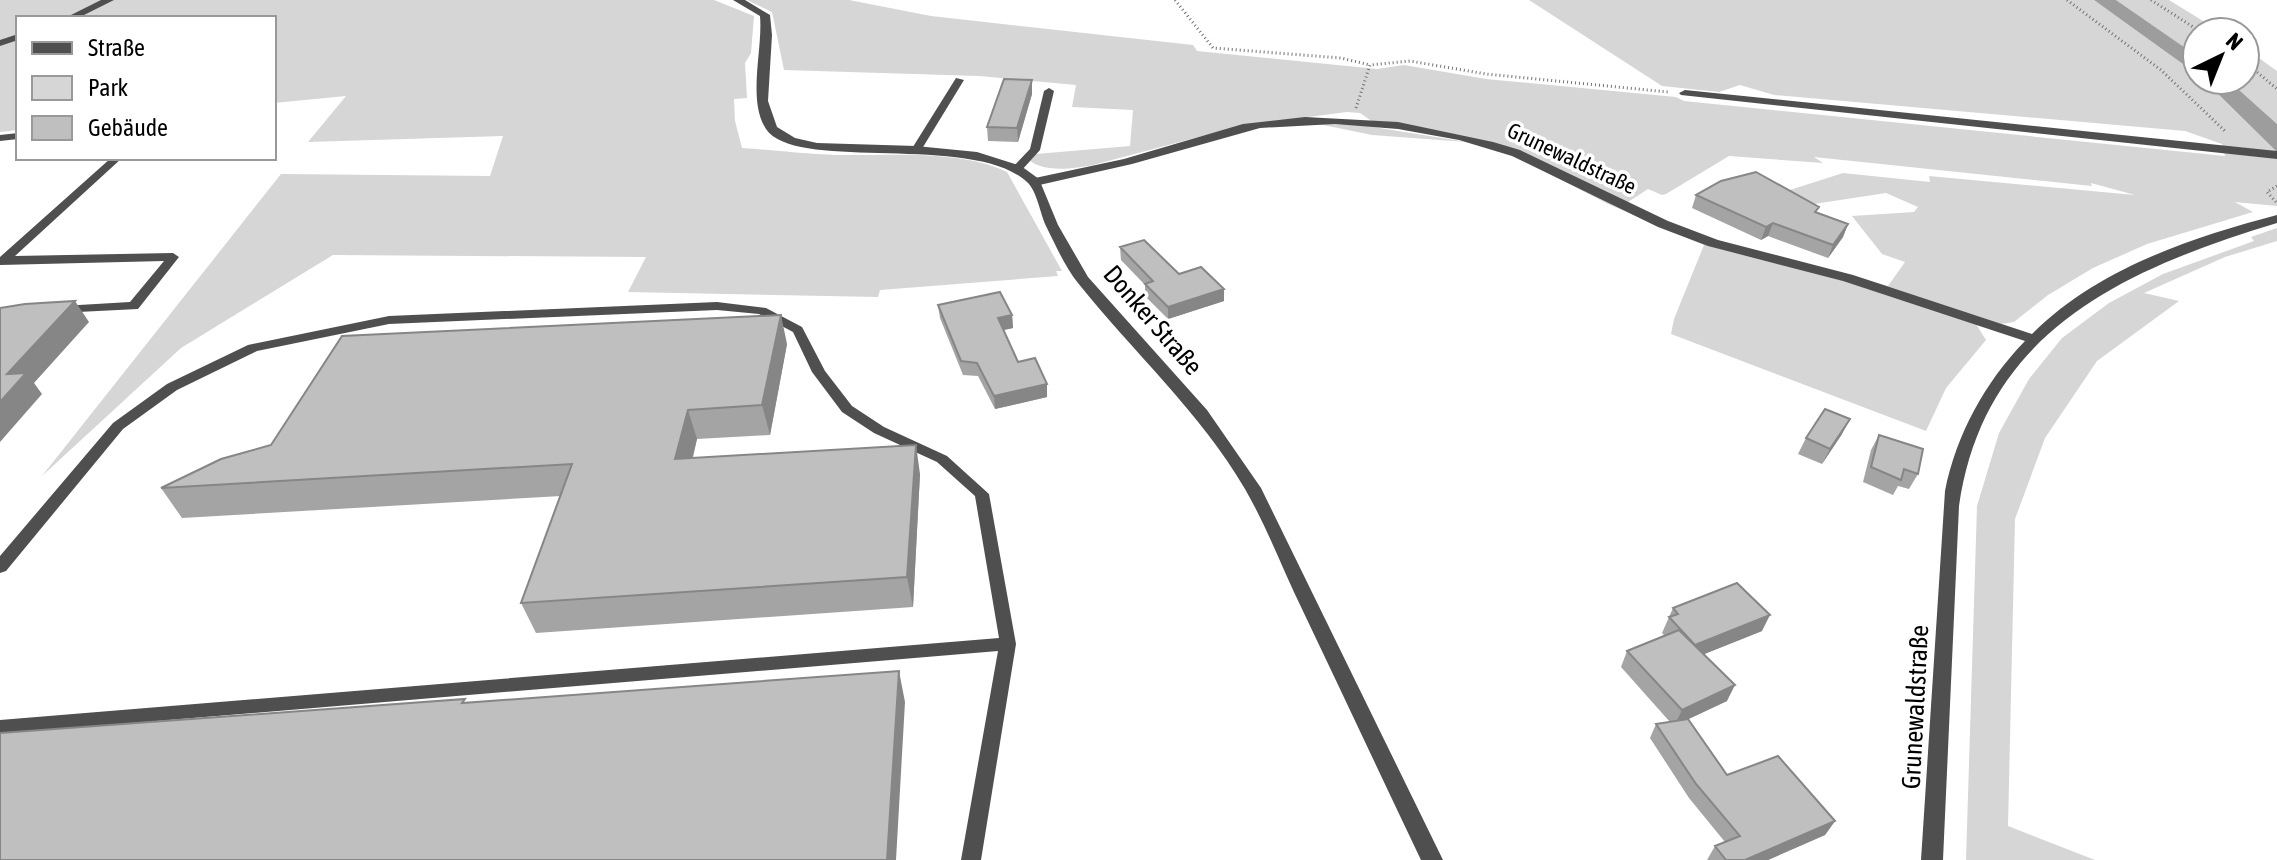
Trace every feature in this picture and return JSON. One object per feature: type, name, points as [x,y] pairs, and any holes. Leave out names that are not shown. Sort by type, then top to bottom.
[{"type":"street","points":[[74,16],[109,0]]},
{"type":"street","points":[[738,0],[765,15],[767,35],[762,101],[772,129],[791,140],[816,147],[916,150],[977,156],[1017,169],[1035,182]]},
{"type":"street","points":[[1685,93],[2272,155]]},
{"type":"street","name":"Grunewaldstraße","points":[[1035,182],[1136,160],[1274,122],[1350,120],[1493,145],[1688,234],[1848,278],[2033,339]]},
{"type":"street","name":"Donker Straße","points":[[1035,182],[1052,225],[1082,279],[1201,414],[1253,488],[1432,860]]},
{"type":"street","name":"Grunewaldstraße","points":[[1932,860],[1947,606],[1947,538],[1953,488],[1981,411],[2006,372],[2059,314],[2120,276],[2213,238],[2277,219]]},
{"type":"lane","points":[[916,150],[959,80]]},
{"type":"lane","points":[[1017,169],[1035,150],[1049,91]]},
{"type":"lane","points":[[4,256],[115,160]]},
{"type":"lane","points":[[4,256],[173,257],[134,306],[45,311]]},
{"type":"lane","points":[[0,567],[118,426],[172,387],[253,348],[389,320],[717,306],[762,311],[798,330],[819,372],[847,409],[879,430],[942,459],[982,494],[1008,644],[971,860]]},
{"type":"lane","points":[[0,727],[1008,644]]},
{"type":"path","points":[[1175,0],[1213,48],[1341,58],[1370,65],[1410,61],[1486,74],[1685,93]]},
{"type":"path","points":[[2067,0],[2161,70],[2226,132]]},
{"type":"path","points":[[2151,0],[2181,19]]},
{"type":"path","points":[[1350,120],[1364,92],[1370,65]]},
{"type":"path","points":[[2261,76],[2277,89]]},
{"type":"path","points":[[2277,186],[2267,192],[2277,203]]},
{"type":"green space","points":[[0,0],[714,0],[754,16],[751,53],[745,63],[747,98],[734,99],[735,121],[742,148],[946,157],[1007,172],[1062,271],[1056,271],[1058,276],[880,290],[878,297],[628,292],[646,257],[333,255],[181,348],[42,476],[281,174],[490,176],[503,136],[308,142],[346,96],[276,103],[276,16],[16,16],[16,130],[0,132]]},
{"type":"green space","points":[[747,0],[849,0],[931,16],[1193,45],[1197,51],[1377,69],[1404,65],[1486,79],[1676,97],[1684,101],[2225,156],[2222,144],[2185,131],[1774,95],[1740,85],[1719,92],[1662,86],[1529,0],[2094,0],[2181,61],[2181,96],[2220,96],[2277,152],[2277,206],[2235,202],[2253,212],[2147,244],[2093,268],[2048,295],[2014,322],[2001,324],[1836,271],[1888,286],[1905,262],[1882,254],[1852,216],[1914,212],[1918,207],[1886,193],[1774,210],[1771,196],[1843,173],[1930,182],[1929,176],[2135,195],[2091,183],[2092,186],[1814,157],[1823,163],[1729,156],[1666,194],[1648,189],[1625,204],[1510,148],[1373,122],[1360,113],[1347,112],[1240,126],[1093,165],[1046,168],[1024,155],[1130,146],[1133,110],[1072,107],[1076,85],[979,76],[784,70],[772,12]]},
{"type":"green space","points":[[2116,0],[2169,0],[2195,16],[2181,16],[2181,45]]},
{"type":"green space","points":[[2261,60],[2277,71],[2277,124],[2246,96],[2261,96]]},
{"type":"green space","points":[[1309,122],[1348,123],[1467,142],[1372,135]]},
{"type":"green space","points":[[1509,153],[1662,226],[1976,324],[1986,340],[1946,388],[1926,431],[1671,334],[1674,319],[1704,245],[1608,204]]},
{"type":"green space","points":[[2277,228],[2277,241],[2225,257],[2144,293],[2179,301],[2097,361],[2045,438],[2015,519],[2008,826],[2095,860],[1966,860],[1977,506],[1999,433],[2029,379],[2062,338],[2109,303],[2163,274],[2254,241],[2251,237]]},
{"type":"shaded area","points":[[2094,0],[2116,0],[2181,45],[2181,63]]},
{"type":"shaded area","points":[[2220,96],[2246,96],[2277,124],[2277,152]]},
{"type":"building","points":[[1004,79],[1032,80],[1017,128],[987,127]]},
{"type":"building","points":[[1756,172],[1819,207],[1815,212],[1848,224],[1833,245],[1773,223],[1766,227],[1696,195],[1721,181]]},
{"type":"building","points":[[1144,240],[1179,274],[1201,267],[1224,289],[1168,307],[1145,284],[1153,281],[1120,247]]},
{"type":"building","points":[[1000,292],[1012,315],[998,318],[1018,362],[1035,358],[1047,384],[994,396],[977,363],[961,361],[938,305]]},
{"type":"building","points":[[75,301],[7,374],[26,373],[0,402],[0,308]]},
{"type":"building","points":[[781,315],[762,405],[688,410],[675,459],[916,445],[907,577],[521,603],[572,464],[161,488],[221,459],[271,445],[342,336]]},
{"type":"building","points":[[1825,409],[1850,419],[1830,449],[1806,438]]},
{"type":"building","points":[[1879,435],[1923,449],[1918,474],[1904,469],[1901,480],[1871,467]]},
{"type":"building","points":[[1737,583],[1770,615],[1695,645],[1669,617],[1678,614],[1673,608]]},
{"type":"building","points":[[1679,630],[1735,685],[1682,710],[1627,651]]},
{"type":"building","points":[[899,671],[887,860],[0,860],[0,733]]},
{"type":"building","points":[[1688,719],[1727,775],[1778,756],[1835,821],[1745,860],[1726,860],[1715,846],[1740,836],[1696,784],[1656,724]]}]
